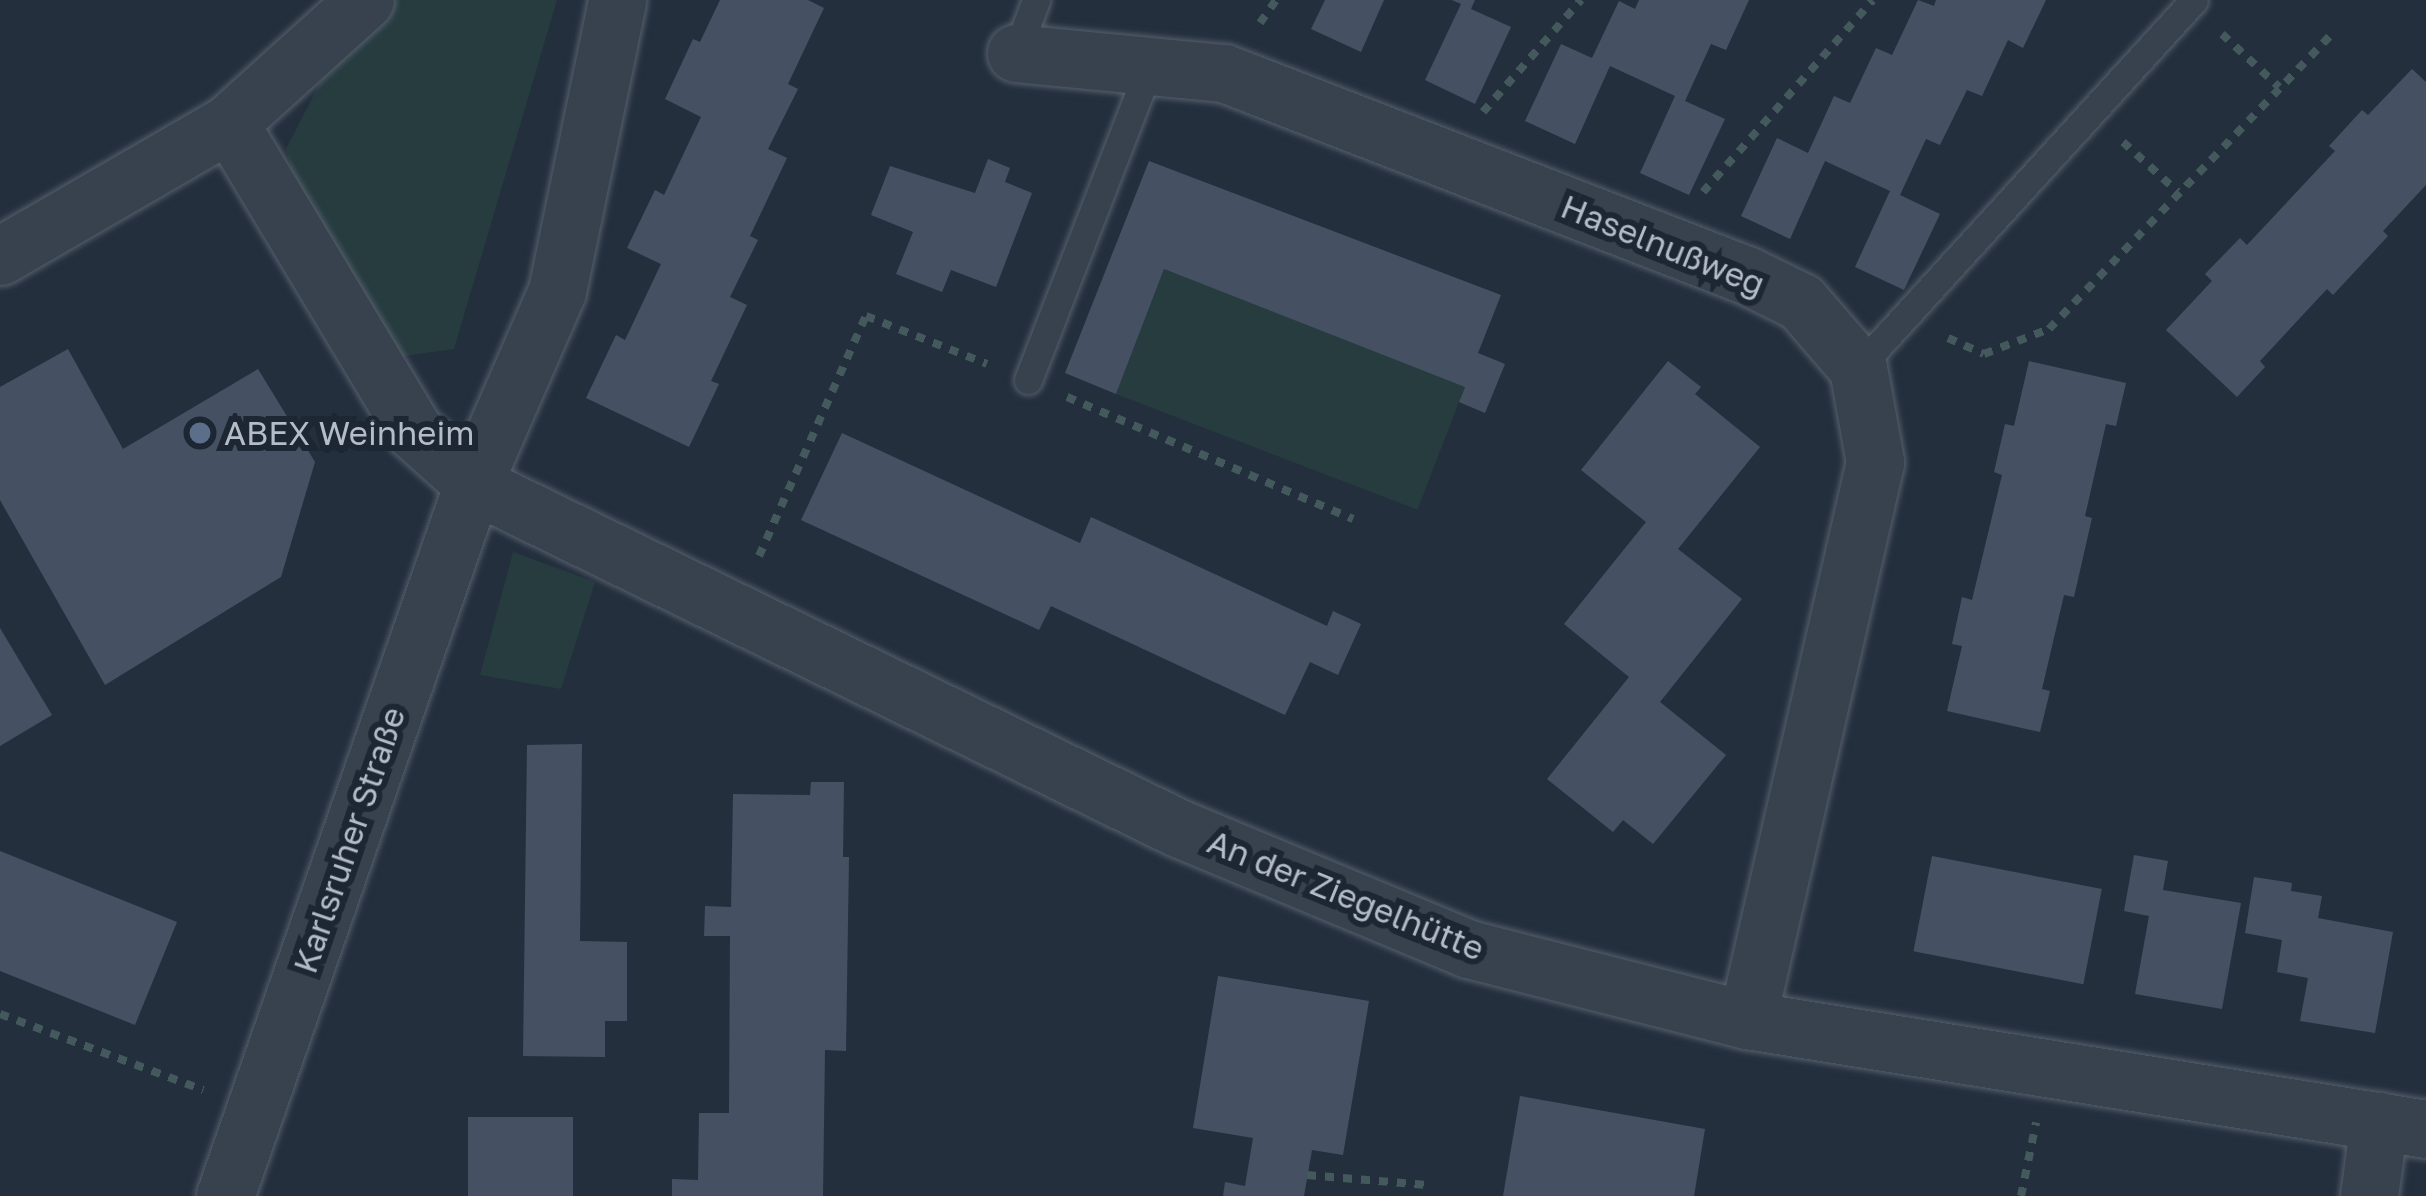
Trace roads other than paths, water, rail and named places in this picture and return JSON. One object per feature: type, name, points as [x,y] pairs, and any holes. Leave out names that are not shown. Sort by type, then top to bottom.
[{"type":"street","points":[[0,256],[229,123],[365,0]]},
{"type":"street","name":"Karlsruher Straße","points":[[225,1196],[473,484],[557,291],[617,0]]},
{"type":"street","name":"Haselnußweg","points":[[1016,53],[1224,74],[1801,302],[1858,368],[1876,462],[1747,1020]]},
{"type":"street","points":[[229,123],[414,431],[473,484]]},
{"type":"street","name":"An der Ziegelhütte","points":[[473,484],[1178,827],[1468,949],[1747,1020],[2403,1125]]},
{"type":"street","points":[[2369,1196],[2403,1125]]},
{"type":"lane","points":[[1016,53],[1036,0]]},
{"type":"lane","points":[[1858,368],[2192,2]]},
{"type":"lane","points":[[1028,380],[1150,65]]},
{"type":"place","name":"ABEX Weinheim","points":[[200,433]]}]
